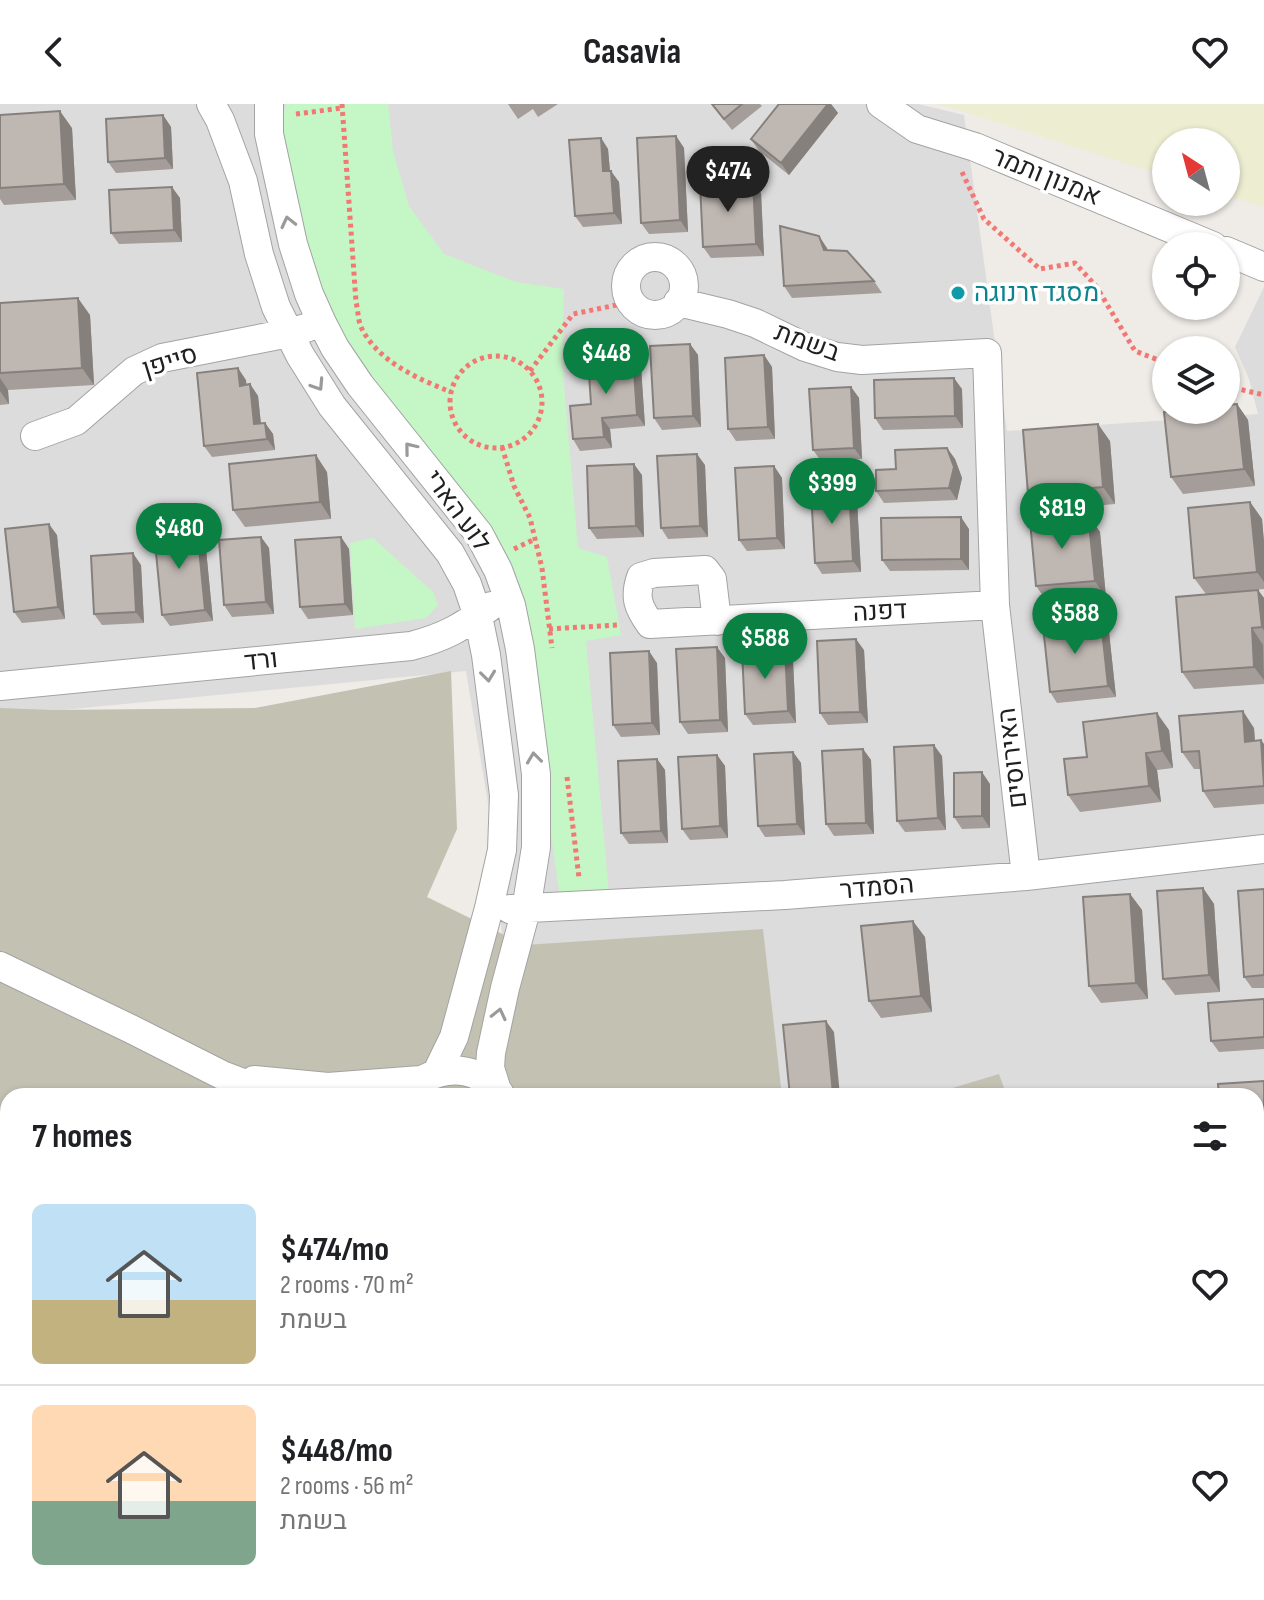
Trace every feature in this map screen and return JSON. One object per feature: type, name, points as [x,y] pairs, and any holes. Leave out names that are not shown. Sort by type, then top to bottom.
[{"type":"street","name":"לוע הארי","points":[[211,104],[243,181],[263,267],[276,307],[305,365],[332,406],[450,553],[467,584],[478,616],[504,795],[502,850],[454,1037],[422,1083]]},
{"type":"street","name":"אמנון ותמר","points":[[881,104],[917,129],[975,147],[1179,232]]},
{"type":"street","name":"לוע הארי","points":[[269,111],[269,134],[293,244],[322,323],[360,385],[479,534],[508,594],[520,649],[536,774],[536,847],[526,910],[491,1053],[490,1068],[497,1088]]},
{"type":"street","points":[[1240,257],[1264,267]]},
{"type":"street","points":[[644,259],[666,259],[681,272],[683,293],[671,309],[652,315],[636,308],[631,302],[626,281],[630,272],[644,259]]},
{"type":"street","name":"בשמת","points":[[678,302],[755,323],[805,347],[837,357],[862,360],[987,353]]},
{"type":"street","name":"סייפן","points":[[35,436],[76,421],[134,371],[162,358],[289,333],[322,323]]},
{"type":"street","name":"האירוסים","points":[[987,353],[995,605],[1026,876]]},
{"type":"street","points":[[650,624],[640,609],[637,590],[641,577],[654,573],[705,570],[712,579],[717,621]]},
{"type":"street","name":"ורד","points":[[0,686],[411,646],[459,629],[508,594]]},
{"type":"street","name":"דפנה","points":[[650,624],[995,605]]},
{"type":"street","name":"הסמדר","points":[[489,908],[526,910],[785,895],[1026,876],[1264,849]]},
{"type":"street","points":[[0,966],[222,1075],[256,1088]]},
{"type":"street","points":[[222,1075],[328,1087],[422,1083],[454,1069],[471,1072],[487,1080],[494,1088]]},
{"type":"path","points":[[269,111],[342,106],[360,326],[389,360],[411,376],[451,392]]},
{"type":"path","points":[[947,138],[984,219],[1040,269],[1075,263],[1096,286],[1135,351],[1152,358]]},
{"type":"path","points":[[530,371],[573,314],[631,302]]},
{"type":"path","points":[[502,356],[517,361],[530,371],[541,393],[541,409],[530,433],[502,447],[486,446],[465,436],[455,423],[450,408],[451,392],[457,377],[471,363],[486,357],[502,356]]},
{"type":"path","points":[[1240,389],[1264,395]]},
{"type":"path","points":[[549,629],[650,624]]},
{"type":"shaded area","points":[[0,104],[918,104],[964,115],[1007,431],[1152,421],[1152,424],[1240,424],[1240,415],[1258,414],[1240,358],[1240,337],[1264,287],[1264,1088],[749,1088],[503,947],[494,839],[466,671],[0,716]]},
{"type":"shaded area","points":[[451,671],[457,829],[427,897],[525,945],[763,929],[781,1088],[0,1088],[0,708],[255,708]]},
{"type":"shaded area","points":[[999,1074],[1004,1088],[953,1088]]},
{"type":"green space","points":[[286,104],[388,104],[393,151],[409,206],[444,254],[516,282],[564,289],[562,362],[578,548],[607,557],[621,635],[586,641],[609,893],[559,891],[518,599],[356,368],[325,307],[278,140]]},
{"type":"green space","points":[[939,104],[1264,104],[1264,207],[1240,199],[1240,128],[1152,128],[1152,172]]},
{"type":"green space","points":[[373,538],[433,592],[438,605],[426,618],[355,629],[350,543]]},
{"type":"building","points":[[712,104],[742,104],[724,119]]},
{"type":"building","points":[[779,104],[828,104],[781,163],[751,139]]},
{"type":"building","points":[[60,111],[64,184],[0,188],[0,115]]},
{"type":"building","points":[[163,115],[165,158],[108,162],[106,119]]},
{"type":"building","points":[[676,136],[680,220],[641,223],[637,138]]},
{"type":"building","points":[[601,138],[603,171],[611,171],[614,213],[575,216],[569,140]]},
{"type":"building","points":[[753,181],[756,244],[703,247],[700,184]]},
{"type":"building","points":[[172,187],[174,230],[111,233],[109,190]]},
{"type":"building","points":[[780,226],[819,236],[824,250],[847,251],[874,281],[784,286]]},
{"type":"building","points":[[78,298],[82,368],[0,373],[0,303]]},
{"type":"building","points":[[690,344],[693,416],[654,418],[650,346]]},
{"type":"building","points":[[764,355],[768,427],[728,429],[725,358]]},
{"type":"building","points":[[633,356],[637,415],[602,418],[604,437],[573,439],[570,406],[591,404],[588,359]]},
{"type":"building","points":[[238,368],[240,386],[250,384],[254,424],[265,423],[267,439],[204,446],[197,373]]},
{"type":"building","points":[[954,378],[955,416],[875,418],[874,380]]},
{"type":"building","points":[[851,387],[854,448],[813,450],[809,389]]},
{"type":"building","points":[[1098,424],[1103,487],[1028,494],[1023,430]]},
{"type":"building","points":[[1165,424],[1239,424],[1244,469],[1171,477]]},
{"type":"building","points":[[947,448],[954,467],[949,488],[876,491],[876,470],[896,469],[895,450]]},
{"type":"building","points":[[697,454],[700,526],[661,528],[657,456]]},
{"type":"building","points":[[316,455],[320,502],[233,510],[229,464]]},
{"type":"building","points":[[634,464],[636,526],[589,528],[587,466]]},
{"type":"building","points":[[774,466],[777,538],[739,540],[735,468]]},
{"type":"building","points":[[849,489],[853,561],[815,563],[811,491]]},
{"type":"building","points":[[1250,502],[1257,572],[1194,578],[1188,508]]},
{"type":"building","points":[[1088,515],[1095,581],[1036,586],[1030,521]]},
{"type":"building","points":[[961,517],[961,559],[882,560],[881,518]]},
{"type":"building","points":[[49,524],[58,607],[14,612],[5,529]]},
{"type":"building","points":[[197,528],[205,610],[162,615],[154,532]]},
{"type":"building","points":[[261,537],[266,602],[224,605],[219,540]]},
{"type":"building","points":[[341,537],[345,604],[300,607],[295,540]]},
{"type":"building","points":[[133,553],[136,612],[94,614],[91,556]]},
{"type":"building","points":[[1258,590],[1262,627],[1252,628],[1254,667],[1182,672],[1176,597]]},
{"type":"building","points":[[1101,621],[1108,686],[1050,692],[1043,626]]},
{"type":"building","points":[[856,639],[860,712],[820,713],[817,641]]},
{"type":"building","points":[[717,647],[720,720],[680,722],[676,649]]},
{"type":"building","points":[[785,649],[788,711],[745,714],[742,651]]},
{"type":"building","points":[[649,651],[652,723],[613,725],[610,653]]},
{"type":"building","points":[[1243,711],[1245,742],[1261,740],[1264,786],[1203,791],[1199,751],[1182,752],[1179,716]]},
{"type":"building","points":[[1157,713],[1162,751],[1146,753],[1149,786],[1068,795],[1064,759],[1087,757],[1083,722]]},
{"type":"building","points":[[934,745],[938,818],[897,821],[894,747]]},
{"type":"building","points":[[863,749],[866,823],[826,824],[822,751]]},
{"type":"building","points":[[793,752],[797,824],[758,826],[754,754]]},
{"type":"building","points":[[717,755],[720,826],[682,829],[678,757]]},
{"type":"building","points":[[657,759],[661,831],[621,833],[618,761]]},
{"type":"building","points":[[982,772],[982,816],[954,817],[954,773]]},
{"type":"building","points":[[1203,888],[1209,975],[1163,979],[1157,891]]},
{"type":"building","points":[[1264,889],[1264,975],[1244,977],[1238,891]]},
{"type":"building","points":[[1130,894],[1136,983],[1089,986],[1083,897]]},
{"type":"building","points":[[913,921],[921,996],[869,1001],[861,926]]},
{"type":"building","points":[[1264,999],[1264,1037],[1211,1041],[1208,1003]]},
{"type":"building","points":[[826,1021],[832,1088],[789,1088],[783,1025]]},
{"type":"building","points":[[1264,1081],[1264,1088],[1218,1088],[1218,1084]]},
{"type":"place","name":"מסגד זרנוגה","points":[[958,293]]}]
